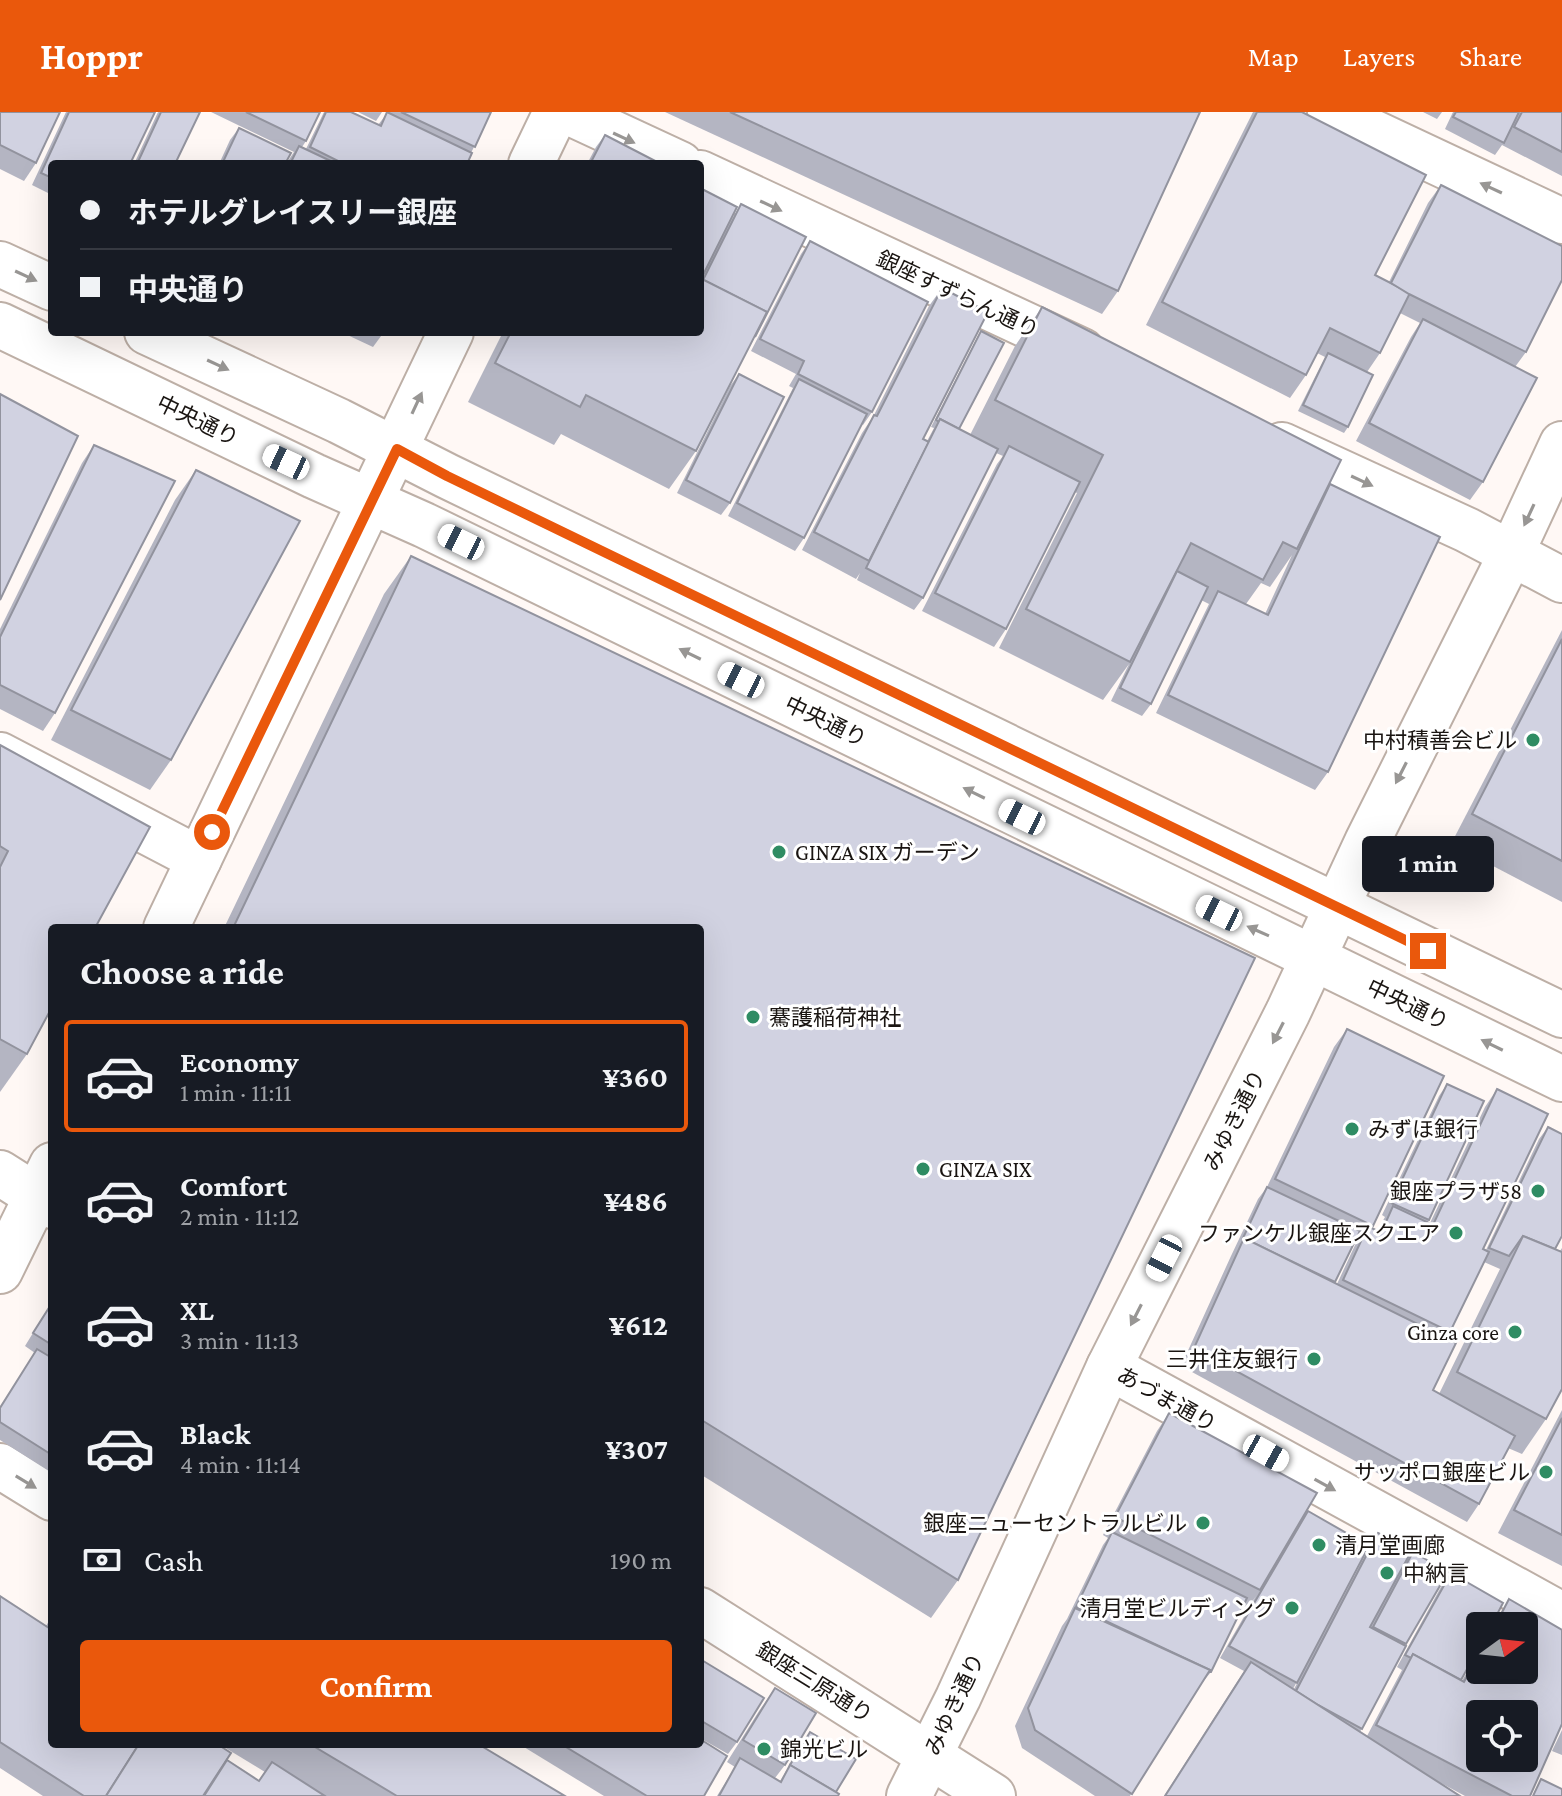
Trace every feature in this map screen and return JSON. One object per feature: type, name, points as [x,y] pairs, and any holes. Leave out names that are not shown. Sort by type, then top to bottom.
[{"type":"main road","points":[[533,160],[556,112]]},
{"type":"main road","points":[[568,112],[671,160]]},
{"type":"main road","points":[[1330,112],[1562,221]]},
{"type":"main road","name":"銀座すずらん通り","points":[[704,175],[1120,369]]},
{"type":"main road","points":[[0,264],[48,286]]},
{"type":"main road","name":"中央通り","points":[[0,325],[314,476],[370,499],[1562,1079]]},
{"type":"main road","points":[[156,336],[397,449],[1562,1015]]},
{"type":"main road","points":[[168,924],[449,336]]},
{"type":"main road","points":[[1250,429],[1467,530],[1562,580]]},
{"type":"main road","name":"みゆき通り","points":[[909,1796],[1109,1367],[1288,1012],[1562,444]]},
{"type":"main road","points":[[0,755],[199,859]]},
{"type":"main road","points":[[0,1271],[35,1185]]},
{"type":"main road","name":"あづま通り","points":[[1109,1367],[1562,1615]]},
{"type":"main road","points":[[0,1466],[48,1496]]},
{"type":"main road","name":"銀座三原通り","points":[[704,1613],[993,1796]]},
{"type":"building","points":[[0,112],[60,112],[36,163],[0,145]]},
{"type":"building","points":[[69,112],[155,112],[132,160],[48,160],[48,176],[41,173]]},
{"type":"building","points":[[161,112],[200,112],[177,160],[139,160]]},
{"type":"building","points":[[246,112],[320,112],[306,141]]},
{"type":"building","points":[[326,112],[351,112],[381,126],[387,112],[472,153],[469,160],[336,160],[310,147]]},
{"type":"building","points":[[401,112],[491,112],[475,147]]},
{"type":"building","points":[[730,112],[1200,112],[1118,291]]},
{"type":"building","points":[[1257,112],[1302,112],[1426,175],[1375,275],[1410,293],[1380,353],[1330,328],[1306,375],[1162,302]]},
{"type":"building","points":[[1456,112],[1519,112],[1504,143],[1453,117]]},
{"type":"building","points":[[1522,112],[1562,112],[1562,152],[1514,127]]},
{"type":"building","points":[[239,128],[291,153],[287,160],[224,160]]},
{"type":"building","points":[[605,135],[653,160],[592,160]]},
{"type":"building","points":[[299,146],[329,160],[292,160]]},
{"type":"building","points":[[1441,185],[1562,246],[1562,280],[1526,352],[1391,283]]},
{"type":"building","points":[[704,190],[737,207],[704,273]]},
{"type":"building","points":[[741,204],[806,237],[755,337],[767,312],[704,278]]},
{"type":"building","points":[[810,241],[928,302],[872,412],[798,374],[804,361],[760,339]]},
{"type":"building","points":[[704,280],[767,312],[696,451],[586,395],[580,407],[495,363],[509,336],[704,336]]},
{"type":"building","points":[[942,288],[988,312],[923,439],[929,442],[869,561],[814,532]]},
{"type":"building","points":[[1042,307],[1341,460],[1297,549],[1283,542],[1263,580],[1191,543],[1130,662],[1026,609],[1103,455],[995,400]]},
{"type":"building","points":[[1423,319],[1537,378],[1483,482],[1369,423]]},
{"type":"building","points":[[981,331],[1004,343],[959,429],[936,420]]},
{"type":"building","points":[[1328,353],[1373,375],[1348,427],[1303,405]]},
{"type":"building","points":[[739,374],[784,397],[730,503],[686,480]]},
{"type":"building","points":[[799,379],[867,414],[804,538],[737,503]]},
{"type":"building","points":[[0,394],[78,436],[0,600]]},
{"type":"building","points":[[940,419],[998,449],[923,598],[866,568]]},
{"type":"building","points":[[94,445],[175,481],[55,713],[0,685],[0,637]]},
{"type":"building","points":[[1009,446],[1080,482],[1006,629],[935,593]]},
{"type":"building","points":[[196,470],[300,521],[171,760],[71,710]]},
{"type":"building","points":[[1330,484],[1440,537],[1328,772],[1168,695],[1218,591],[1268,615]]},
{"type":"building","name":"GINZA SIX","points":[[411,556],[1255,958],[958,1580],[704,1421],[704,924],[235,924]]},
{"type":"building","points":[[1177,571],[1208,587],[1151,704],[1120,688]]},
{"type":"building","name":"中村積善会ビル","points":[[1562,639],[1562,861],[1472,814]]},
{"type":"building","points":[[0,745],[150,827],[97,924],[48,924],[48,1015],[27,1054],[0,1039],[0,867],[8,851],[0,846]]},
{"type":"building","points":[[1347,1029],[1444,1076],[1373,1226],[1275,1179]]},
{"type":"building","points":[[1447,1084],[1484,1101],[1429,1220],[1391,1203]]},
{"type":"building","name":"ファンケル銀座スクエア","points":[[1497,1089],[1548,1114],[1483,1249],[1489,1252],[1450,1332],[1343,1280],[1368,1226],[1381,1233],[1393,1206],[1433,1225]]},
{"type":"building","name":"銀座プラザ58","points":[[1548,1127],[1562,1134],[1562,1236],[1555,1249],[1523,1236],[1509,1256],[1489,1248]]},
{"type":"building","points":[[1267,1187],[1360,1231],[1335,1282],[1243,1238]]},
{"type":"building","name":"Ginza core","points":[[1523,1236],[1562,1252],[1562,1389],[1546,1419],[1457,1372]]},
{"type":"building","points":[[1244,1238],[1456,1343],[1433,1390],[1515,1436],[1479,1504],[1194,1348]]},
{"type":"building","points":[[48,1309],[48,1342],[33,1333]]},
{"type":"building","points":[[37,1349],[48,1356],[48,1452],[0,1422],[0,1408]]},
{"type":"building","name":"銀座ニューセントラルビル","points":[[1169,1413],[1317,1493],[1260,1590],[1115,1517]]},
{"type":"building","points":[[1562,1418],[1562,1535],[1514,1510]]},
{"type":"building","name":"清月堂ビルディング","points":[[1308,1511],[1369,1546],[1297,1683],[1229,1646]]},
{"type":"building","points":[[1112,1532],[1247,1598],[1211,1672],[1076,1607]]},
{"type":"building","points":[[1378,1533],[1412,1550],[1370,1627],[1406,1646],[1362,1729],[1296,1691]]},
{"type":"building","points":[[1413,1552],[1448,1572],[1406,1644],[1373,1627]]},
{"type":"building","points":[[1451,1573],[1503,1603],[1498,1612],[1466,1612],[1466,1671],[1461,1680],[1413,1654],[1411,1658],[1405,1655]]},
{"type":"building","points":[[0,1596],[48,1627],[48,1748],[136,1748],[106,1796],[84,1796],[0,1742]]},
{"type":"building","points":[[1509,1599],[1531,1612],[1502,1612]]},
{"type":"building","points":[[1075,1608],[1210,1670],[1132,1794],[1035,1730],[1028,1708]]},
{"type":"building","points":[[1538,1616],[1562,1630],[1562,1724],[1530,1796],[1512,1796],[1466,1772],[1538,1772],[1538,1700],[1466,1700],[1466,1772],[1376,1725],[1413,1654],[1464,1682],[1466,1678],[1466,1684],[1538,1684]]},
{"type":"building","points":[[704,1661],[764,1698],[737,1742],[704,1722]]},
{"type":"building","points":[[1251,1662],[1460,1796],[1165,1796]]},
{"type":"building","points":[[775,1688],[816,1713],[785,1765],[743,1740]]},
{"type":"building","points":[[810,1732],[856,1759],[836,1792],[790,1765]]},
{"type":"building","points":[[704,1742],[727,1756],[704,1796],[647,1796],[568,1748],[704,1748]]},
{"type":"building","points":[[136,1748],[223,1748],[231,1753],[203,1796],[106,1796]]},
{"type":"building","points":[[317,1748],[485,1748],[565,1796],[397,1796]]},
{"type":"building","points":[[740,1758],[781,1782],[790,1765],[839,1794],[719,1796]]},
{"type":"building","points":[[227,1760],[259,1781],[272,1762],[325,1796],[204,1796]]},
{"type":"building","points":[[1541,1779],[1562,1789],[1562,1796],[1533,1796]]},
{"type":"place","name":"中村積善会ビル","points":[[1533,740]]},
{"type":"place","name":"GINZA SIX ガーデン","points":[[779,852]]},
{"type":"place","name":"騫護稲荷神社","points":[[753,1017]]},
{"type":"place","name":"みずほ銀行","points":[[1352,1129]]},
{"type":"place","name":"GINZA SIX","points":[[923,1169]]},
{"type":"place","name":"銀座プラザ58","points":[[1538,1191]]},
{"type":"place","name":"ファンケル銀座スクエア","points":[[1456,1233]]},
{"type":"place","name":"Ginza core","points":[[1515,1332]]},
{"type":"place","name":"三井住友銀行","points":[[1314,1359]]},
{"type":"place","name":"サッポロ銀座ビル","points":[[1546,1472]]},
{"type":"place","name":"銀座ニューセントラルビル","points":[[1203,1523]]},
{"type":"place","name":"清月堂画廊","points":[[1319,1545]]},
{"type":"place","name":"中納言","points":[[1387,1573]]},
{"type":"place","name":"清月堂ビルディング","points":[[1292,1608]]},
{"type":"place","name":"錦光ビル","points":[[764,1749]]},
{"type":"route","points":[[212,832],[370,499],[397,449],[1428,951]]}]
